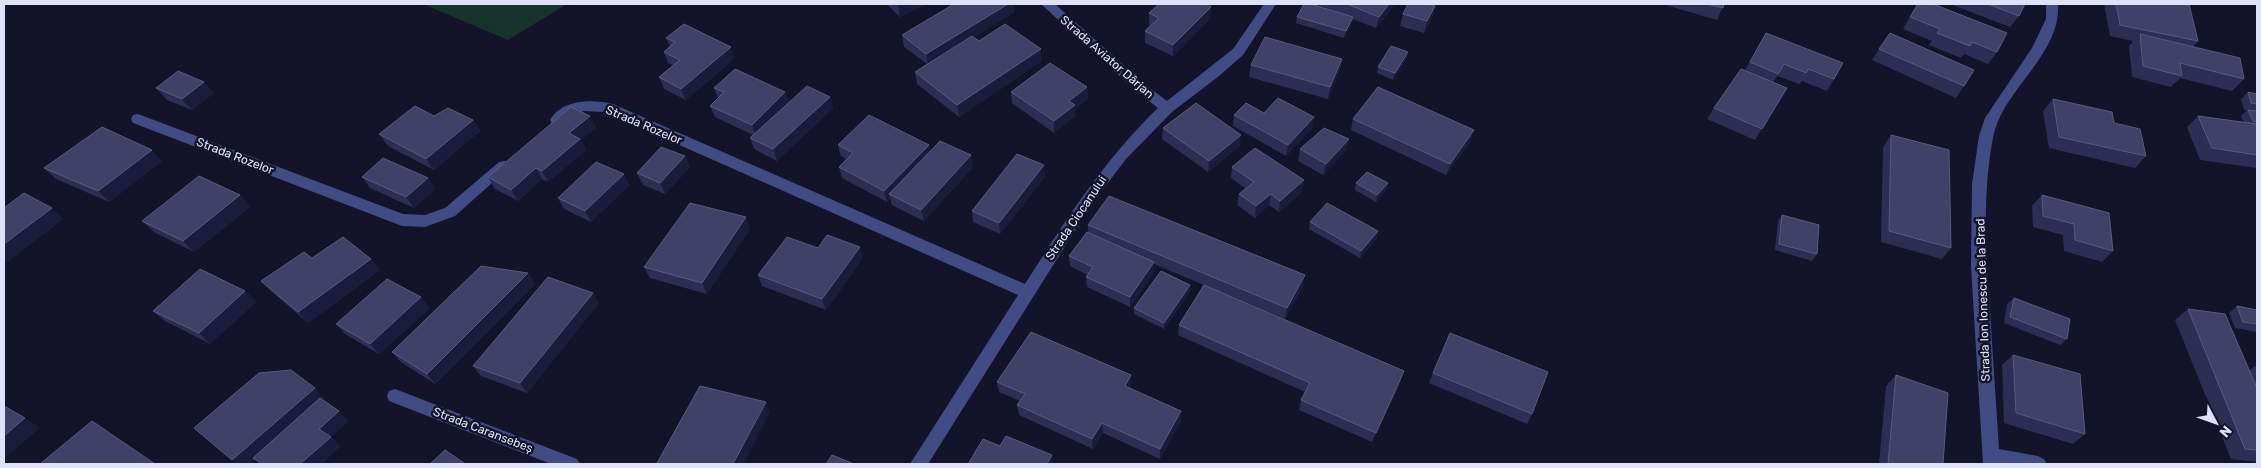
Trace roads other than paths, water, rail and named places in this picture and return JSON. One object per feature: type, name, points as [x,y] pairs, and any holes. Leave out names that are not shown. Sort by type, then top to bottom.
[{"type":"street","name":"Strada Aviator Dârjan","points":[[1047,4],[1141,88],[1168,108]]},
{"type":"street","name":"Strada Ciocanului","points":[[919,464],[1086,201],[1103,178],[1121,155],[1168,108],[1238,52],[1270,4]]},
{"type":"street","name":"Strada Ion Ionescu de la Brad","points":[[1991,460],[1979,266],[1980,184],[1986,136],[1992,118],[2038,49],[2052,19],[2052,4]]},
{"type":"street","name":"Strada Rozelor","points":[[548,127],[574,108],[590,104],[608,108],[1028,292]]},
{"type":"street","name":"Strada Rozelor","points":[[138,119],[402,220],[425,221],[450,212],[514,158]]},
{"type":"street","name":"Strada Caransebeș","points":[[395,396],[571,464]]},
{"type":"street","points":[[1991,460],[2038,464]]}]
